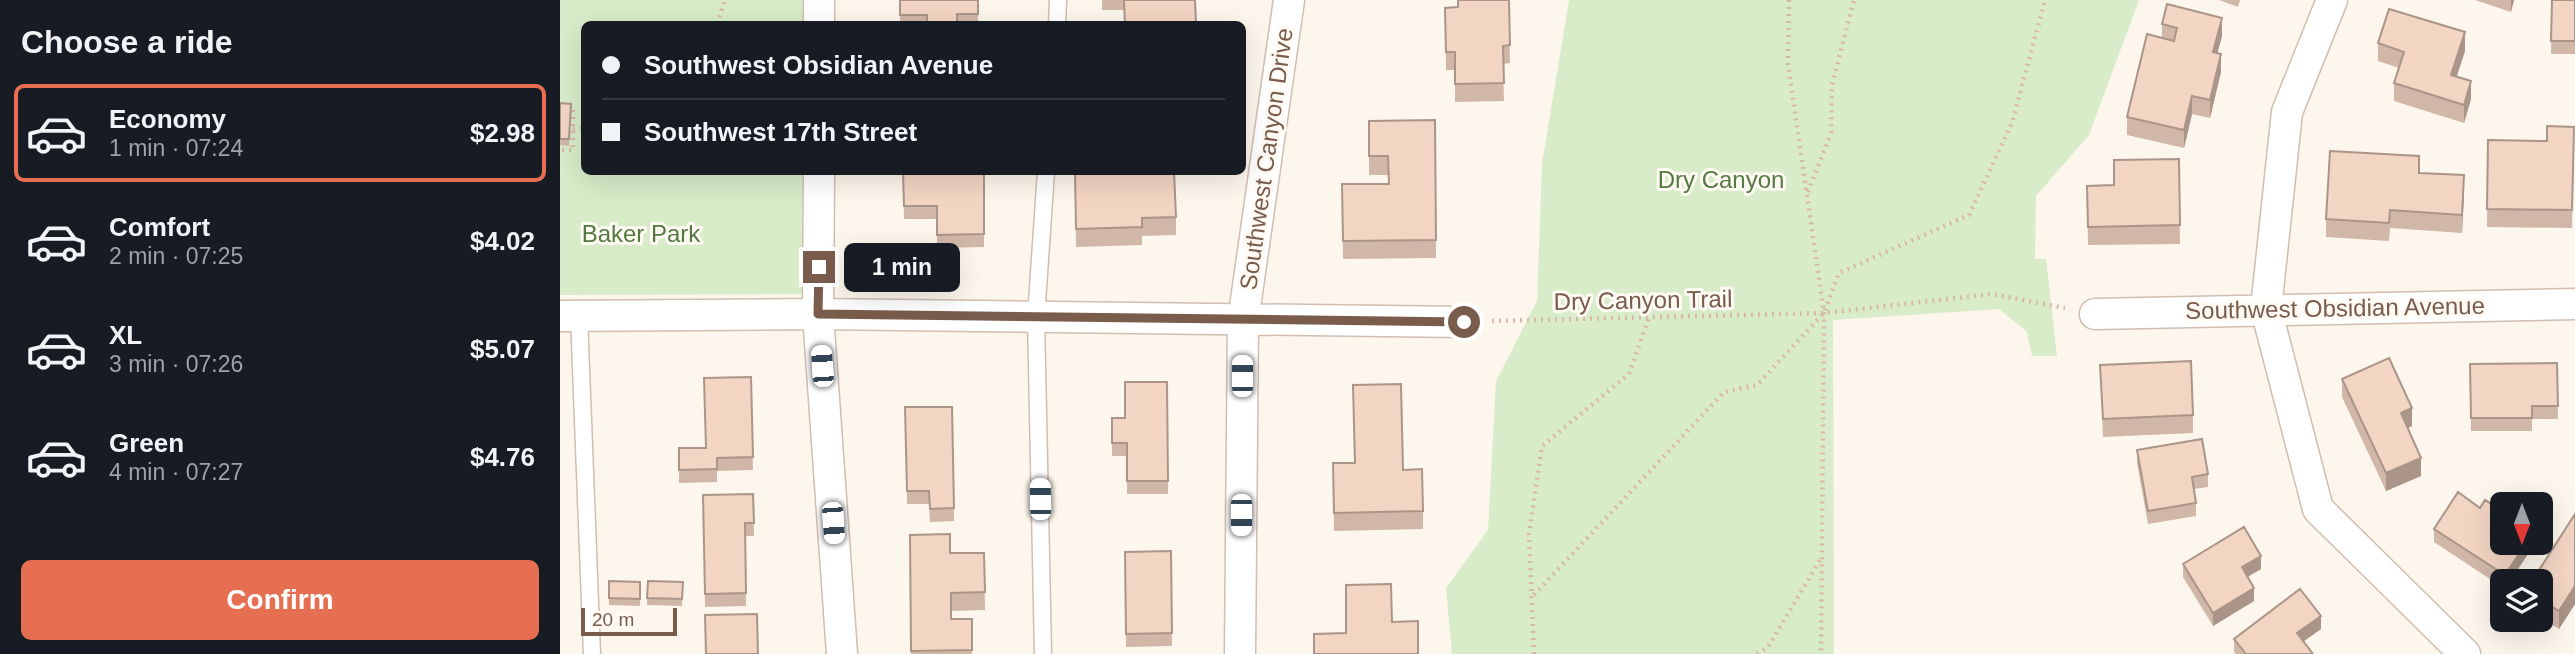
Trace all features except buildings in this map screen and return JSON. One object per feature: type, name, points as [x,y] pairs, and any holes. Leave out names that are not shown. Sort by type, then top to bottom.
[{"type":"street","points":[[819,0],[819,21]]},
{"type":"street","name":"Southwest Canyon Drive","points":[[1240,654],[1243,321],[1289,0]]},
{"type":"street","points":[[2332,0],[2287,112],[2266,309],[2318,509],[2465,654]]},
{"type":"street","points":[[819,175],[818,314],[842,654]]},
{"type":"street","name":"Southwest Obsidian Avenue","points":[[2095,314],[2575,304]]},
{"type":"street","points":[[569,316],[818,314],[1464,322]]},
{"type":"lane","points":[[1057,21],[1058,0]]},
{"type":"lane","points":[[1043,654],[1036,317],[1046,175]]},
{"type":"lane","points":[[569,316],[592,654]]},
{"type":"path","points":[[718,21],[724,0]]},
{"type":"path","points":[[1789,0],[1788,64],[1824,313],[1821,654]]},
{"type":"path","points":[[1807,195],[1831,133],[1832,85],[1854,0]]},
{"type":"path","points":[[1534,596],[1724,392],[1757,385],[1824,313],[1839,273],[1969,215],[2012,123],[2045,0]]},
{"type":"path","points":[[560,108],[573,109],[573,150],[560,150]]},
{"type":"path","points":[[573,129],[581,128]]},
{"type":"path","name":"Dry Canyon Trail","points":[[1464,322],[1824,313],[1992,294],[2095,314]]},
{"type":"path","points":[[1534,654],[1534,596],[1529,534],[1542,446],[1629,374],[1649,317]]},
{"type":"path","points":[[1757,654],[1768,647],[1822,558]]},
{"type":"green space","name":"Baker Park","points":[[560,0],[803,0],[803,21],[581,21],[581,175],[806,175],[809,294],[560,295]]},
{"type":"green space","name":"Dry Canyon","points":[[1569,0],[2139,0],[2089,135],[2036,196],[2035,259],[2046,259],[2057,356],[2032,356],[2027,332],[1999,309],[1833,320],[1834,654],[1452,654],[1446,588],[1488,530],[1496,381],[1537,301],[1542,164]]},
{"type":"route","points":[[819,267],[818,314],[1464,322]]}]
